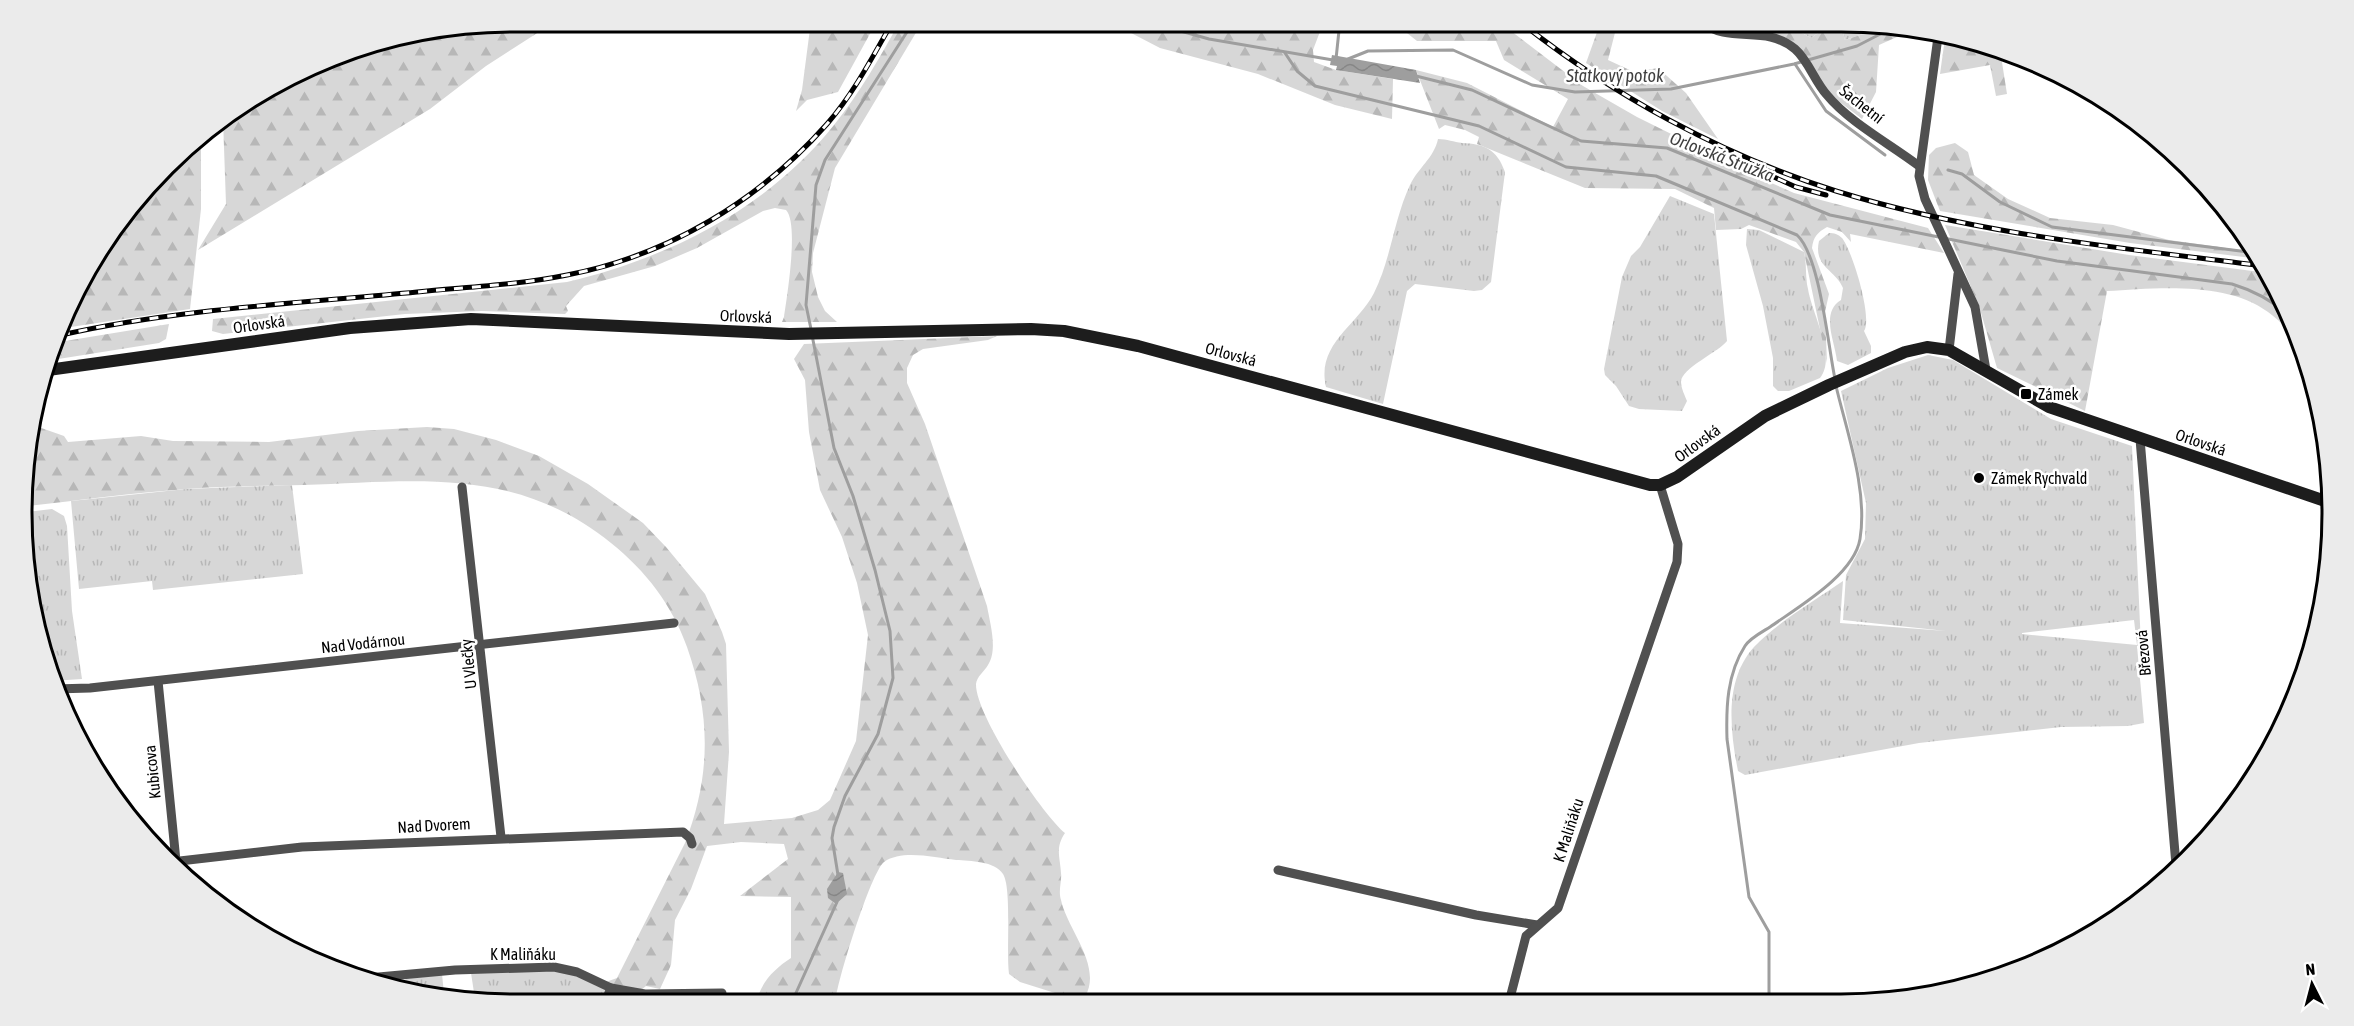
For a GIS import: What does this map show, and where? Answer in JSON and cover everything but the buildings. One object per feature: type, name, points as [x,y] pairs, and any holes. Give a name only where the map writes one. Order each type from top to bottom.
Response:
[{"type":"main road","name":"Orlovská","points":[[54,369],[409,321],[471,319],[805,335],[997,328],[1064,331],[1102,338],[1627,480],[1660,485],[1694,467],[1742,429],[1765,416],[1835,382],[1914,350],[1927,347],[1949,350],[2049,407],[2322,500]]},
{"type":"street","name":"Šachetní","points":[[1719,32],[1723,34],[1766,34],[1796,50],[1826,95],[1919,166]]},
{"type":"street","points":[[1937,42],[1919,166],[1924,199],[1975,307],[1986,370]]},
{"type":"street","points":[[1949,350],[1958,274]]},
{"type":"street","name":"Březová","points":[[2140,439],[2175,858]]},
{"type":"street","name":"K Maliňáku","points":[[1511,994],[1526,936],[1558,908],[1677,562],[1678,544],[1660,485]]},
{"type":"street","name":"U Vlečky","points":[[462,487],[501,837]]},
{"type":"street","name":"Nad Vodárnou","points":[[65,689],[158,681],[674,623]]},
{"type":"street","name":"Kubicova","points":[[158,681],[173,853]]},
{"type":"street","name":"Nad Dvorem","points":[[181,860],[302,847],[501,837],[683,832],[690,838],[692,844]]},
{"type":"street","points":[[1278,870],[1476,915],[1537,925]]},
{"type":"street","name":"K Maliňáku","points":[[383,977],[455,970],[554,967],[577,972],[611,988],[645,994],[722,993]]},
{"type":"street","points":[[609,994],[611,988]]},
{"type":"green space","points":[[539,32],[486,66],[430,109],[198,250],[226,204],[223,129],[272,96],[329,68],[388,48],[450,36]]},
{"type":"green space","points":[[810,32],[871,32],[838,92],[807,100],[796,111],[802,90]]},
{"type":"green space","points":[[894,32],[916,32],[835,168],[813,253],[812,272],[818,297],[825,311],[837,322],[782,322],[789,278],[792,229],[786,210],[775,208],[763,211],[697,248],[655,266],[584,286],[566,306],[568,311],[565,314],[482,311],[405,314],[223,334],[212,331],[213,319],[567,282],[605,272],[679,244],[747,205],[808,155],[834,125]]},
{"type":"green space","points":[[1129,32],[1320,32],[1313,50],[1314,62],[1336,70],[1393,79],[1392,119],[1335,105],[1258,74],[1160,48]]},
{"type":"green space","points":[[1406,32],[1512,32],[1583,86],[1637,117],[1794,193],[1928,228],[1944,253],[1850,234],[1851,242],[1842,232],[1827,227],[1819,233],[1812,248],[1829,294],[1825,312],[1827,363],[1804,252],[1796,242],[1749,225],[1741,229],[1716,230],[1714,208],[1675,189],[1585,188],[1477,144],[1479,137],[1465,130],[1445,125],[1439,129],[1416,70],[1467,83],[1553,127],[1568,99],[1504,60],[1496,41],[1417,41]]},
{"type":"green space","points":[[1597,32],[1615,32],[1608,60],[1634,72],[1658,68],[1686,93],[1718,139],[1662,111],[1586,63]]},
{"type":"green space","points":[[1772,32],[1800,32],[1811,38],[1819,32],[1843,32],[1845,40],[1867,33],[1900,36],[1879,45],[1876,92],[1862,119],[1828,93],[1798,49]]},
{"type":"green space","points":[[1800,32],[1819,32],[1811,38]]},
{"type":"green space","points":[[1843,32],[1867,33],[1845,40]]},
{"type":"green space","points":[[1944,43],[1966,48],[2001,59],[2007,94],[1996,96],[1990,65],[1940,74]]},
{"type":"green space","points":[[1438,139],[1489,149],[1498,158],[1505,172],[1491,282],[1482,290],[1474,291],[1415,284],[1407,291],[1383,404],[1326,387],[1324,372],[1332,347],[1367,305],[1374,293],[1385,267],[1400,211],[1410,185],[1433,152]]},
{"type":"green space","points":[[1955,143],[1968,152],[1974,175],[2008,199],[2050,218],[2113,225],[2169,240],[2244,251],[2249,258],[2130,243],[1940,211],[1928,180],[1929,155],[1936,148]]},
{"type":"green space","points":[[201,147],[201,209],[190,309],[69,327],[96,272],[131,220],[173,173]]},
{"type":"green space","points":[[1670,196],[1714,214],[1727,341],[1693,366],[1683,377],[1681,384],[1687,401],[1682,411],[1639,409],[1629,406],[1616,386],[1605,375],[1604,369],[1622,277],[1631,256],[1640,247]]},
{"type":"green space","points":[[1945,225],[2129,255],[2258,272],[2285,327],[2268,312],[2232,295],[2169,288],[2107,291],[2085,411],[1997,368],[1979,306]]},
{"type":"green space","points":[[1747,229],[1759,230],[1804,252],[1810,299],[1825,347],[1825,369],[1820,378],[1789,391],[1778,391],[1773,386],[1773,358],[1763,306],[1746,245]]},
{"type":"green space","points":[[1829,233],[1842,238],[1851,256],[1864,299],[1866,324],[1864,331],[1871,346],[1871,353],[1848,365],[1837,361],[1830,328],[1831,312],[1841,300],[1843,288],[1819,257],[1819,241]]},
{"type":"green space","points":[[169,324],[166,339],[159,343],[57,359],[63,341]]},
{"type":"green space","points":[[997,336],[988,340],[923,349],[913,355],[907,368],[907,383],[925,424],[987,606],[992,652],[988,665],[976,684],[979,698],[997,739],[1011,762],[1041,806],[1065,833],[1059,848],[1060,896],[1064,911],[1087,960],[1090,973],[1086,994],[1056,994],[1020,982],[1009,974],[1006,881],[1003,874],[994,866],[982,862],[910,855],[892,858],[884,862],[878,870],[855,929],[837,994],[759,994],[769,977],[791,958],[791,897],[740,896],[788,859],[784,844],[741,842],[707,846],[691,889],[675,920],[671,965],[660,989],[646,986],[636,994],[592,994],[589,988],[617,978],[685,843],[700,794],[705,745],[704,721],[695,672],[687,647],[666,603],[636,565],[611,543],[575,518],[539,501],[502,490],[426,481],[186,489],[32,506],[40,427],[64,436],[68,442],[141,436],[173,441],[269,442],[358,431],[427,427],[454,429],[496,440],[539,456],[588,484],[643,523],[705,594],[726,644],[729,752],[724,824],[792,818],[818,810],[830,800],[856,741],[868,635],[857,583],[842,537],[820,490],[809,432],[805,380],[794,359],[804,344]]},
{"type":"green space","points":[[1928,355],[1953,360],[2051,419],[2132,446],[2141,646],[2137,646],[2144,723],[2128,726],[2061,727],[1919,743],[1745,775],[1738,771],[1733,739],[1732,706],[1734,690],[1744,660],[1754,647],[1773,630],[1843,581],[1840,623],[1946,631],[1843,620],[1846,575],[1865,539],[1866,503],[1841,391],[1888,368]],"holes":[[[2134,620],[2137,645],[2022,634],[2022,633]]]},
{"type":"green space","points":[[292,485],[303,574],[153,590],[152,581],[79,589],[71,501],[186,489]]},
{"type":"green space","points":[[52,509],[64,516],[67,526],[72,611],[82,679],[62,680],[48,638],[36,576],[32,511]]},
{"type":"green space","points":[[550,969],[576,974],[596,984],[594,994],[482,993],[474,992],[471,973]]},
{"type":"green space","points":[[442,974],[443,989],[406,982],[405,977]]},
{"type":"water","points":[[1332,55],[1416,70],[1420,83],[1336,70],[1337,66],[1330,65]]},
{"type":"water","points":[[838,872],[843,873],[847,894],[836,904],[828,898],[827,889]]},
{"type":"waterway","points":[[811,329],[806,305],[816,185],[825,160],[907,32]]},
{"type":"waterway","name":"Orlovská Stružka","points":[[1184,32],[1209,39],[1333,60]]},
{"type":"waterway","points":[[1336,59],[1339,32]]},
{"type":"waterway","name":"Statkový potok","points":[[1348,59],[1368,51],[1453,50],[1532,85],[1575,92],[1671,89],[1794,64],[1857,46],[1881,34]]},
{"type":"waterway","points":[[1285,53],[1297,71],[1315,86],[1479,126],[1566,167],[1656,176],[1797,235],[1812,262],[1822,302],[1835,379]]},
{"type":"waterway","points":[[1795,64],[1826,111],[1885,155]]},
{"type":"waterway","name":"Orlovská Stružka","points":[[1416,76],[1472,90],[1581,141],[1667,148],[1830,215],[2057,261],[2232,284],[2275,304]]},
{"type":"waterway","points":[[1948,170],[1962,174],[2000,202],[2052,227],[2245,252]]},
{"type":"waterway","points":[[812,335],[834,448],[853,496],[890,631],[893,678],[878,734],[845,796],[834,827],[832,838],[838,875]]},
{"type":"waterway","points":[[1769,994],[1769,932],[1749,897],[1727,739],[1729,691],[1734,668],[1747,643],[1823,589],[1847,565],[1856,552],[1862,520],[1859,481],[1836,386]]},
{"type":"waterway","points":[[796,994],[837,902]]},
{"type":"railway","points":[[66,334],[193,313],[530,281],[604,266],[640,254],[675,239],[741,201],[800,152],[846,100],[887,32]]},
{"type":"railway","points":[[1534,32],[1592,74],[1670,120],[1751,160],[1836,191],[1888,206],[1995,229],[2102,246],[2253,265]]},
{"type":"railway","points":[[1745,164],[1796,187],[1826,195]]},
{"type":"place","name":"Zámek","points":[[2026,394]]},
{"type":"place","name":"Zámek Rychvald","points":[[1979,478]]}]
